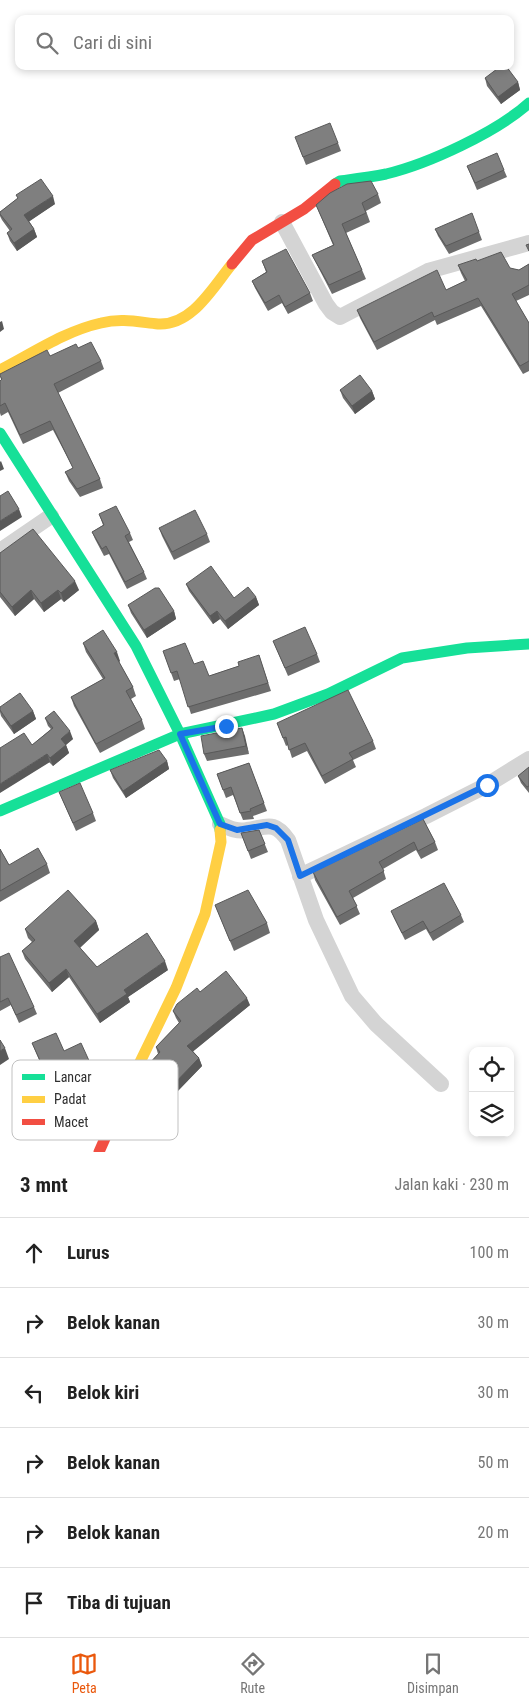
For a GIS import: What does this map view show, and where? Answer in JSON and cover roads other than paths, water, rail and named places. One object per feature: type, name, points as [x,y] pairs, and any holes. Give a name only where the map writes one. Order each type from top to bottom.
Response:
[{"type":"street","points":[[0,370],[45,344],[95,325],[116,320],[165,324],[179,323],[197,307],[252,240],[282,222],[340,181],[384,174],[415,165],[497,127],[512,118],[529,103]]},
{"type":"street","points":[[282,222],[326,304],[332,312],[340,317],[428,271],[529,243]]},
{"type":"street","points":[[0,433],[51,516],[136,646],[180,734],[220,824],[221,842],[204,914],[176,988],[140,1060]]},
{"type":"street","points":[[0,551],[51,516]]},
{"type":"street","points":[[0,811],[180,734],[226,726],[274,714],[328,694],[387,664],[416,654],[529,644]]},
{"type":"street","points":[[300,876],[461,799],[529,759]]},
{"type":"street","points":[[220,824],[237,830],[267,825],[276,828],[288,840],[316,920],[352,996],[367,1015],[441,1084]]},
{"type":"street","points":[[99,1152],[104,1140]]}]
